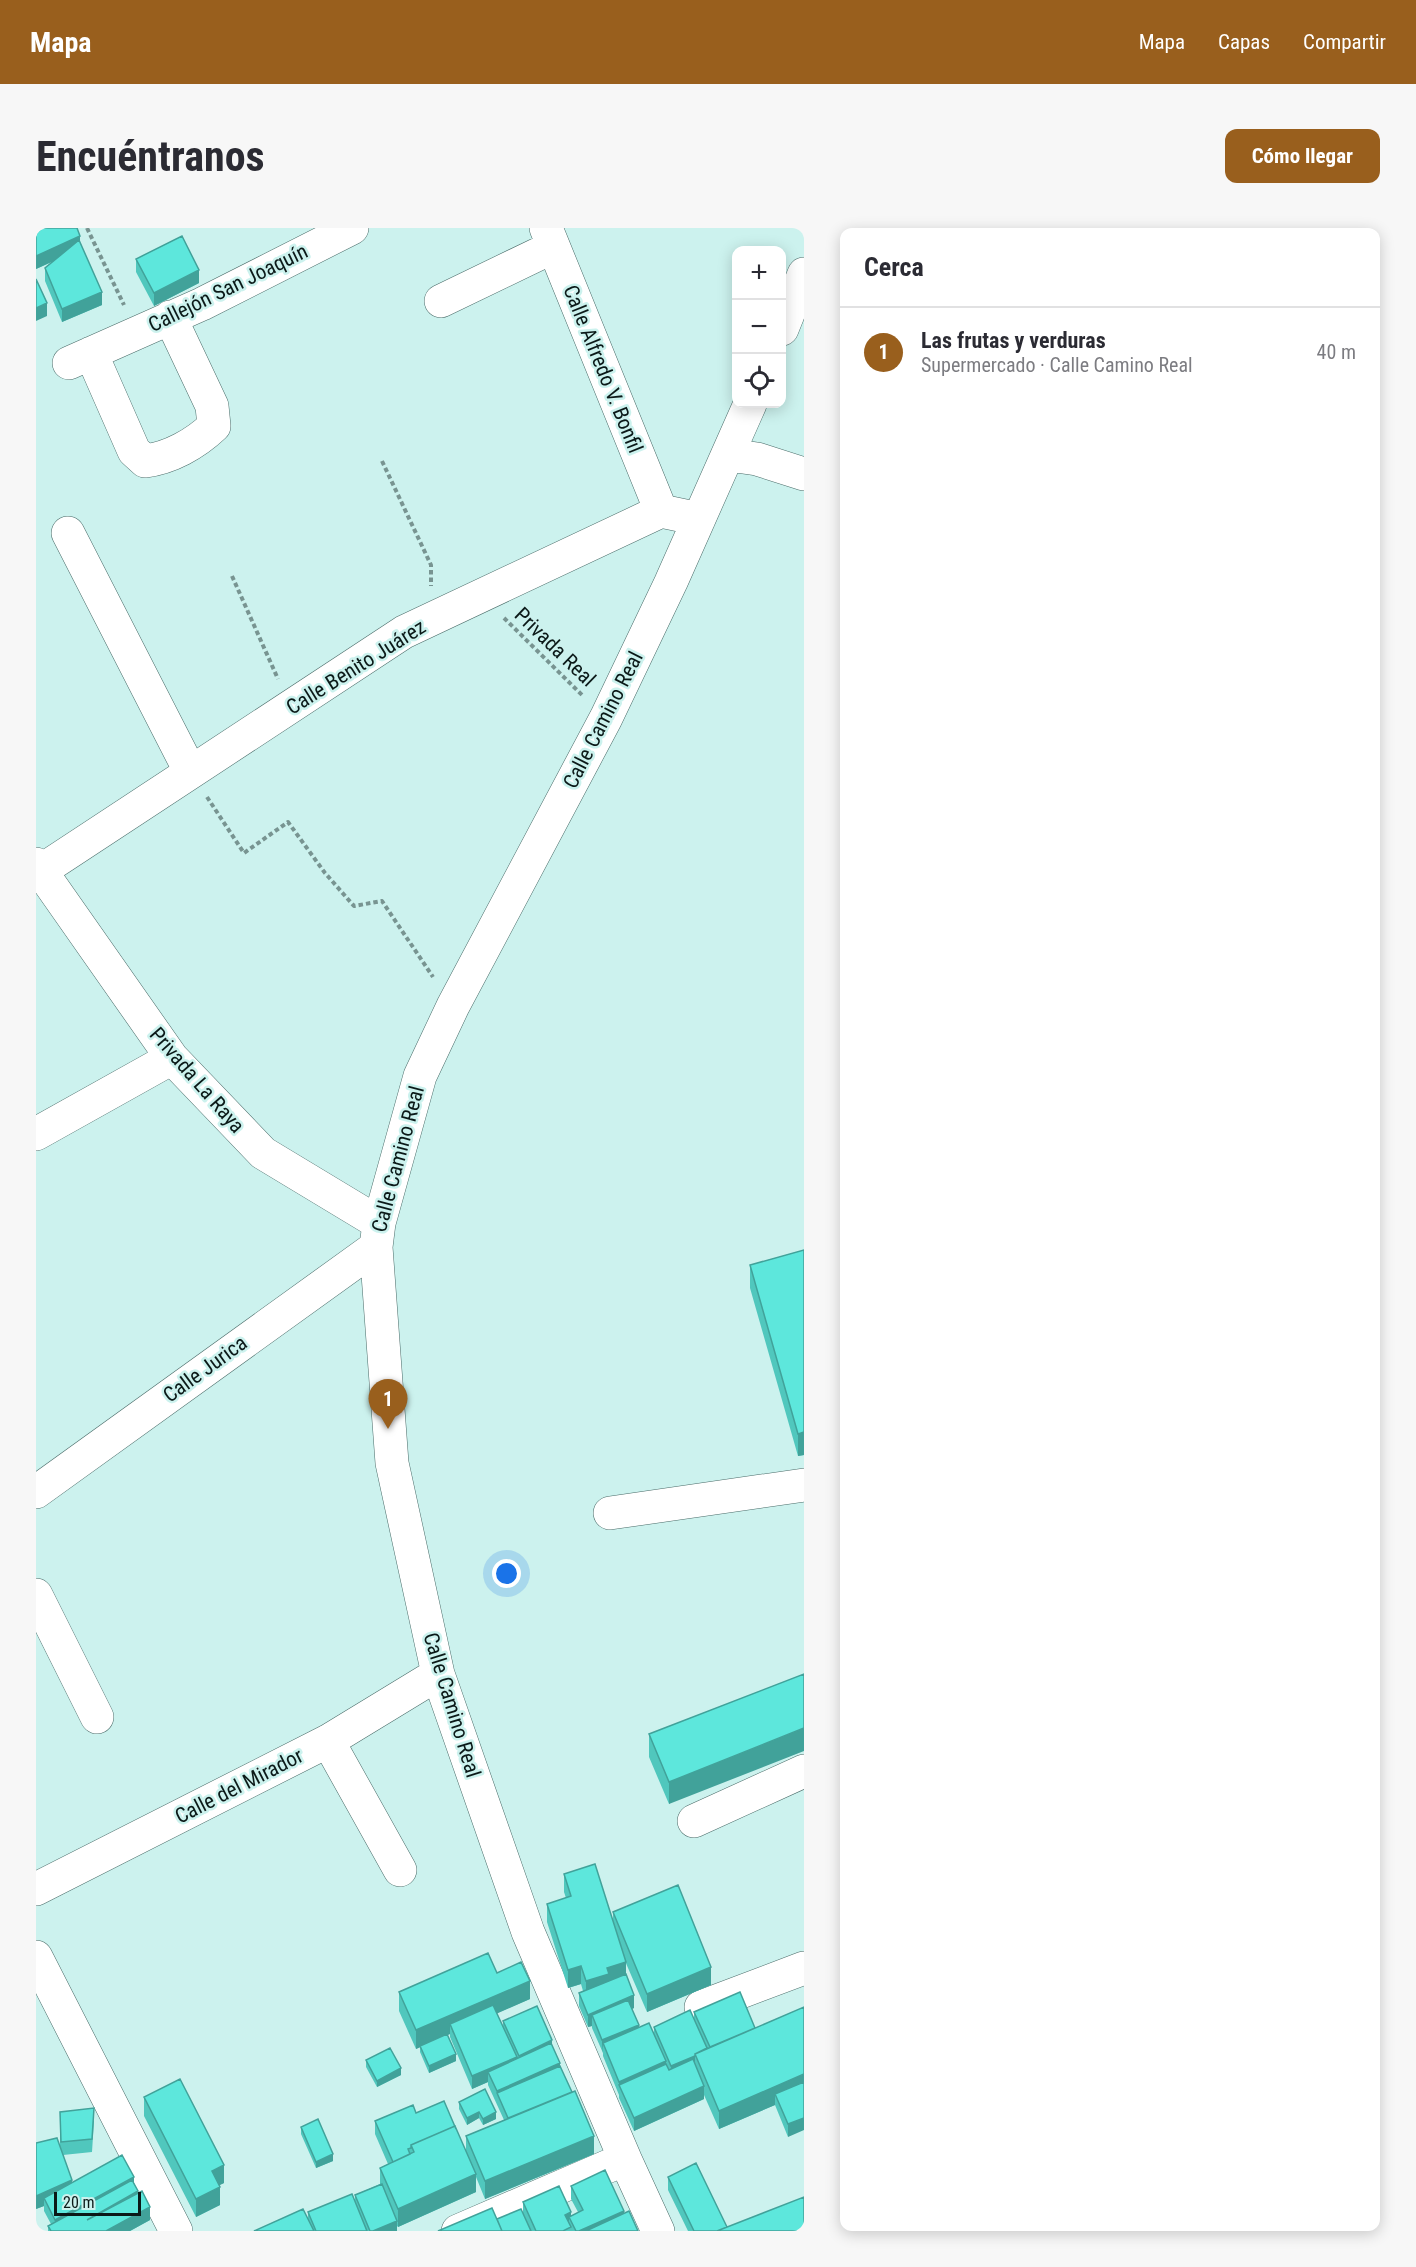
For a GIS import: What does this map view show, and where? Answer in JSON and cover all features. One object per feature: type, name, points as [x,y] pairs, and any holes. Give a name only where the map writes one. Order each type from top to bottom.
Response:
[{"type":"street","name":"Callejón San Joaquín","points":[[170,317],[212,406],[214,426],[200,440],[159,459],[145,461],[134,452],[80,358],[170,317],[352,228]]},
{"type":"street","points":[[441,301],[550,237]]},
{"type":"street","name":"Calle Alfredo V. Bonfil","points":[[550,237],[661,511]]},
{"type":"street","points":[[786,318],[804,274]]},
{"type":"street","name":"Calle Camino Real","points":[[658,2231],[528,1932],[438,1674],[392,1463],[377,1235],[420,1076],[453,1006],[606,718],[729,455],[748,408]]},
{"type":"street","points":[[729,455],[757,459],[804,474]]},
{"type":"street","points":[[661,511],[699,519]]},
{"type":"street","name":"Calle Benito Juárez","points":[[37,870],[404,632],[661,511]]},
{"type":"street","points":[[68,533],[190,771]]},
{"type":"street","name":"Privada La Raya","points":[[37,870],[172,1058],[263,1153],[377,1235]]},
{"type":"street","points":[[36,1134],[172,1058]]},
{"type":"street","name":"Calle Jurica","points":[[36,1492],[377,1235]]},
{"type":"street","points":[[610,1514],[804,1485]]},
{"type":"street","points":[[36,1595],[97,1718]]},
{"type":"street","name":"Calle del Mirador","points":[[36,1889],[328,1741],[438,1674]]},
{"type":"street","points":[[328,1741],[400,1870]]},
{"type":"street","points":[[694,1821],[804,1771]]},
{"type":"street","points":[[36,1957],[176,2231]]},
{"type":"street","points":[[701,2007],[804,1968]]},
{"type":"street","points":[[458,2231],[625,2159]]},
{"type":"path","name":"Callejón San Joaquín","points":[[87,228],[137,332]]},
{"type":"path","points":[[382,461],[431,566],[431,620]]},
{"type":"path","points":[[232,576],[290,707]]},
{"type":"path","name":"Privada Real","points":[[482,597],[606,718]]},
{"type":"path","points":[[190,771],[244,853],[288,822],[325,873],[354,906],[382,901],[424,963]]},
{"type":"building","points":[[36,228],[77,228],[80,236],[36,256]]},
{"type":"building","points":[[182,236],[199,270],[154,293],[136,259]]},
{"type":"building","points":[[79,240],[102,292],[62,309],[45,268]]},
{"type":"building","points":[[36,279],[47,303],[36,308]]},
{"type":"building","points":[[804,1250],[804,1432],[798,1434],[750,1265]]},
{"type":"building","points":[[804,1674],[804,1728],[669,1782],[649,1734]]},
{"type":"building","points":[[595,1864],[626,1962],[607,1968],[609,1974],[586,1981],[581,1966],[568,1970],[547,1904],[571,1896],[564,1874]]},
{"type":"building","points":[[678,1885],[711,1967],[647,1994],[613,1912]]},
{"type":"building","points":[[488,1953],[497,1973],[521,1962],[530,1981],[416,2030],[399,1992]]},
{"type":"building","points":[[626,1974],[634,1995],[588,2015],[579,1993]]},
{"type":"building","points":[[740,1992],[755,2028],[710,2047],[694,2012]]},
{"type":"building","points":[[628,2000],[639,2025],[602,2040],[592,2015]]},
{"type":"building","points":[[493,2005],[517,2057],[472,2076],[450,2024]]},
{"type":"building","points":[[537,2006],[552,2040],[519,2056],[503,2021]]},
{"type":"building","points":[[804,2007],[804,2074],[719,2111],[695,2054]]},
{"type":"building","points":[[690,2010],[707,2048],[671,2066],[654,2027]]},
{"type":"building","points":[[649,2023],[666,2061],[619,2082],[603,2043]]},
{"type":"building","points":[[447,2034],[456,2054],[429,2066],[420,2046]]},
{"type":"building","points":[[551,2043],[560,2063],[497,2091],[488,2072]]},
{"type":"building","points":[[390,2048],[401,2068],[377,2081],[366,2060]]},
{"type":"building","points":[[693,2059],[704,2086],[634,2118],[619,2085],[666,2064],[669,2070]]},
{"type":"building","points":[[560,2066],[572,2092],[508,2118],[497,2093]]},
{"type":"building","points":[[180,2079],[224,2165],[212,2171],[220,2187],[196,2199],[144,2097]]},
{"type":"building","points":[[804,2082],[804,2118],[788,2124],[775,2094]]},
{"type":"building","points":[[485,2089],[496,2112],[483,2119],[479,2112],[467,2118],[459,2102]]},
{"type":"building","points":[[575,2091],[594,2136],[485,2181],[466,2136]]},
{"type":"building","points":[[444,2101],[455,2126],[411,2145],[408,2149],[410,2154],[393,2162],[375,2121],[413,2105],[416,2113]]},
{"type":"building","points":[[94,2108],[92,2139],[61,2142],[60,2112]]},
{"type":"building","points":[[318,2119],[333,2154],[316,2162],[301,2127]]},
{"type":"building","points":[[455,2126],[476,2174],[398,2209],[380,2168],[414,2152],[411,2145]]},
{"type":"building","points":[[57,2138],[72,2180],[36,2196],[36,2143]]},
{"type":"building","points":[[122,2155],[134,2177],[55,2220],[44,2198]]},
{"type":"building","points":[[696,2163],[727,2227],[717,2231],[694,2231],[668,2177]]},
{"type":"building","points":[[605,2170],[624,2211],[576,2231],[569,2217],[583,2210],[571,2186]]},
{"type":"building","points":[[132,2180],[138,2191],[87,2220],[142,2191],[150,2207],[106,2231],[51,2231],[48,2226]]},
{"type":"building","points":[[382,2184],[397,2221],[370,2231],[355,2195]]},
{"type":"building","points":[[559,2186],[571,2212],[565,2215],[571,2227],[563,2231],[536,2231],[523,2202]]},
{"type":"building","points":[[352,2194],[367,2231],[316,2231],[308,2212]]},
{"type":"building","points":[[804,2197],[804,2231],[717,2231]]},
{"type":"building","points":[[492,2208],[502,2231],[438,2231]]},
{"type":"building","points":[[303,2209],[314,2231],[254,2231]]},
{"type":"building","points":[[521,2209],[531,2231],[502,2231],[497,2219]]},
{"type":"building","points":[[629,2211],[638,2231],[586,2231]]},
{"type":"place","name":"Las frutas y verduras","points":[[388,1429]]}]
